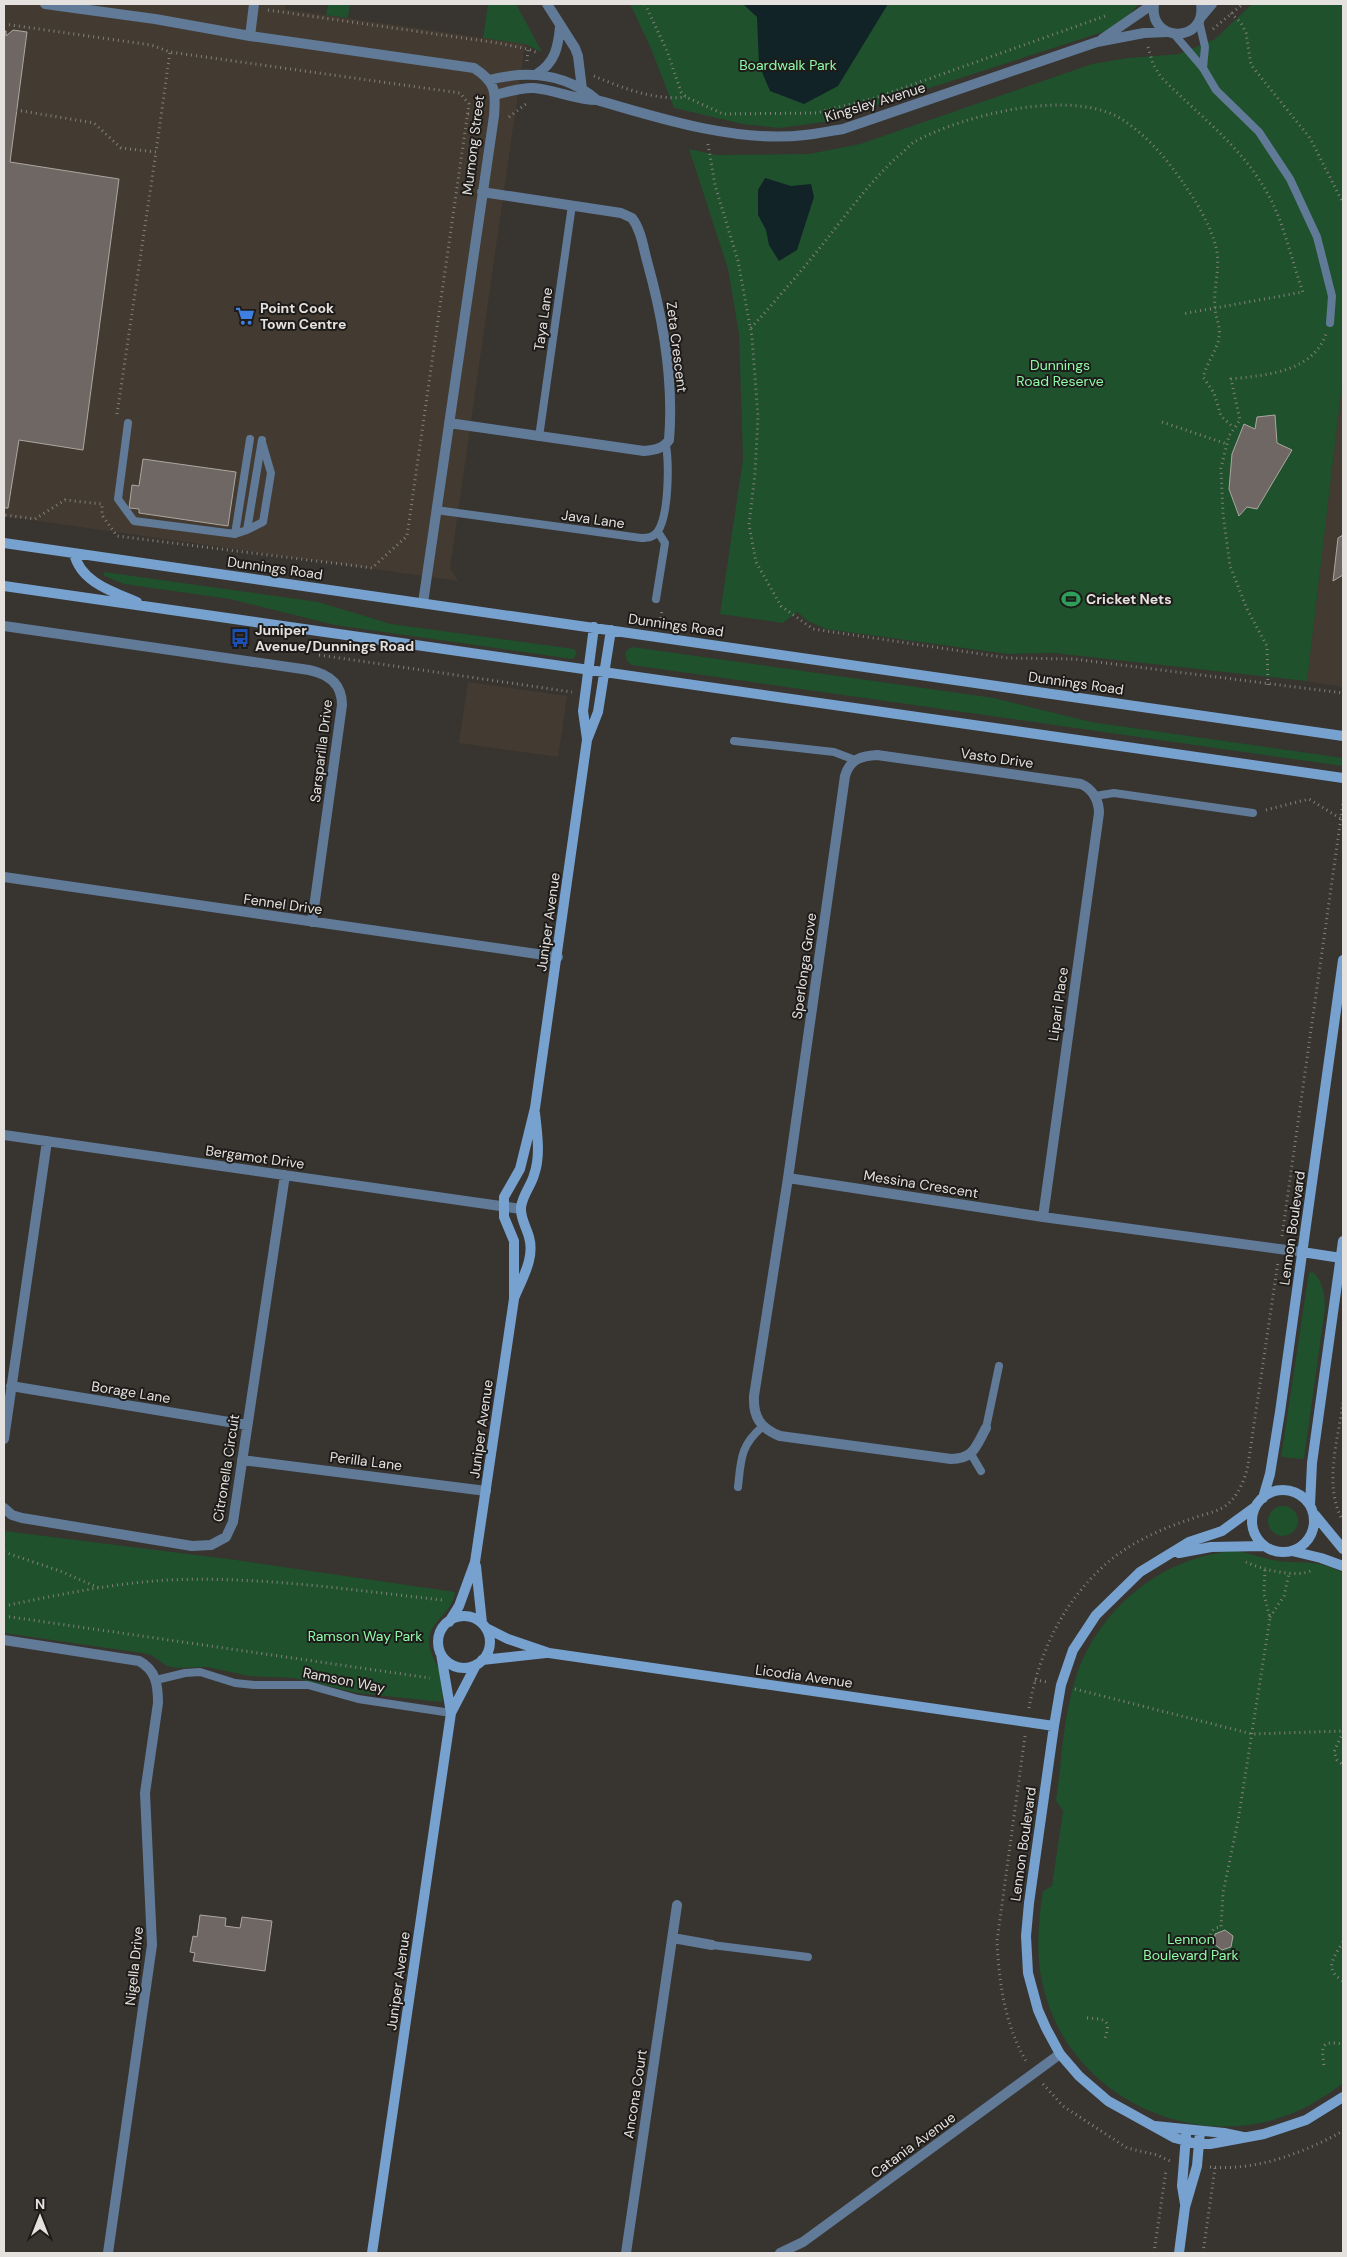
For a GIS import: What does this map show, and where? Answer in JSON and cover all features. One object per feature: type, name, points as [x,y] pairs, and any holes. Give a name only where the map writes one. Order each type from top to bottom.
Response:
[{"type":"street","name":"Murnong Street","points":[[45,4],[474,68],[489,80],[495,95],[423,603]]},
{"type":"street","points":[[547,4],[575,48],[582,89]]},
{"type":"street","points":[[1154,4],[1153,10],[1157,23],[1170,33],[1180,34],[1191,30],[1212,4]]},
{"type":"street","name":"Kingsley Avenue","points":[[1097,42],[1154,4]]},
{"type":"street","points":[[1200,19],[1201,4]]},
{"type":"street","points":[[250,36],[254,6]]},
{"type":"street","points":[[537,74],[553,60],[559,45],[560,27]]},
{"type":"street","name":"Kingsley Avenue","points":[[495,95],[528,88],[556,92],[585,100],[597,100],[669,120],[708,128],[763,136],[804,136],[843,129],[1097,42],[1144,33],[1170,33]]},
{"type":"street","name":"Kingsley Avenue","points":[[489,80],[511,74],[537,74],[561,80],[582,89],[597,100]]},
{"type":"street","name":"Zeta Crescent","points":[[482,192],[621,213],[632,218],[637,225],[654,286],[663,328],[669,377],[670,430],[669,440],[666,445]]},
{"type":"street","points":[[449,423],[644,451],[656,450],[666,445]]},
{"type":"street","name":"Dunnings Road","points":[[4,543],[1343,736]]},
{"type":"street","points":[[74,553],[76,562],[94,582],[115,593],[155,609]]},
{"type":"street","points":[[4,586],[1343,778]]},
{"type":"street","name":"Sarsparilla Drive","points":[[4,626],[309,670],[332,678],[341,694],[342,705],[312,922]]},
{"type":"street","name":"Juniper Avenue","points":[[587,740],[583,710],[594,628]]},
{"type":"street","name":"Juniper Avenue","points":[[449,1622],[459,1606],[475,1562],[514,1299],[514,1241],[504,1216],[504,1197],[522,1160],[535,1108],[558,957],[587,740],[598,712],[611,630]]},
{"type":"street","name":"Vasto Drive","points":[[855,760],[866,755],[877,755],[1071,783],[1085,786],[1095,796]]},
{"type":"street","name":"Sperlonga Grove","points":[[788,1178],[845,776],[849,766],[855,760]]},
{"type":"street","name":"Lipari Place","points":[[1043,1216],[1099,814],[1099,805],[1095,796]]},
{"type":"street","name":"Fennel Drive","points":[[4,877],[558,957]]},
{"type":"street","name":"Lennon Boulevard","points":[[1262,1498],[1272,1459],[1343,960]]},
{"type":"street","name":"Juniper Avenue","points":[[514,1299],[530,1257],[529,1238],[521,1210],[524,1195],[532,1182],[536,1166],[538,1147],[535,1108]]},
{"type":"street","name":"Bergamot Drive","points":[[4,1135],[521,1210]]},
{"type":"street","points":[[4,1439],[47,1141]]},
{"type":"street","name":"Citronella Circuit","points":[[4,1508],[12,1515],[22,1518],[192,1546],[211,1545],[224,1540],[232,1526],[285,1175]]},
{"type":"street","points":[[788,1178],[754,1396],[755,1416],[762,1426],[780,1436],[951,1459],[960,1459],[971,1454],[986,1428]]},
{"type":"street","name":"Messina Crescent","points":[[788,1178],[1302,1252]]},
{"type":"street","points":[[1292,1551],[1305,1544],[1312,1535],[1315,1525],[1312,1510],[1312,1463],[1343,1241]]},
{"type":"street","points":[[1302,1252],[1341,1258]]},
{"type":"street","name":"Borage Lane","points":[[11,1386],[247,1425]]},
{"type":"street","name":"Perilla Lane","points":[[242,1460],[486,1491]]},
{"type":"street","points":[[1343,1549],[1303,1497],[1288,1490],[1277,1490],[1262,1498],[1255,1507],[1252,1519],[1253,1528],[1256,1537],[1264,1546],[1277,1552],[1292,1551],[1343,1566]]},
{"type":"street","name":"Lennon Boulevard","points":[[1169,1556],[1190,1542],[1222,1531],[1255,1507]]},
{"type":"street","name":"Lennon Boulevard","points":[[1264,1546],[1192,1549],[1154,1563],[1125,1584],[1096,1615],[1073,1650],[1061,1686],[1054,1726],[1029,1902],[1026,1951],[1028,1973],[1038,2010],[1060,2054],[1090,2088],[1126,2112],[1175,2138],[1199,2144],[1224,2143],[1293,2126],[1322,2112],[1343,2097]]},
{"type":"street","name":"Juniper Avenue","points":[[475,1562],[484,1626]]},
{"type":"street","points":[[458,1617],[466,1617],[484,1626],[490,1643],[488,1653],[479,1663],[469,1667],[458,1667],[448,1662],[441,1654],[439,1638],[442,1629],[449,1622],[458,1617]]},
{"type":"street","name":"Licodia Avenue","points":[[484,1626],[508,1638],[550,1653],[1054,1726]]},
{"type":"street","points":[[4,1640],[132,1660],[146,1665],[156,1680]]},
{"type":"street","name":"Licodia Avenue","points":[[479,1663],[550,1653]]},
{"type":"street","name":"Juniper Avenue","points":[[372,2253],[451,1713],[441,1654]]},
{"type":"street","name":"Juniper Avenue","points":[[451,1713],[479,1663]]},
{"type":"street","name":"Nigella Drive","points":[[108,2253],[152,1945],[146,1793],[158,1703],[156,1680]]},
{"type":"street","name":"Ancona Court","points":[[626,2253],[677,1905]]},
{"type":"street","points":[[673,1938],[712,1945]]},
{"type":"street","name":"Catania Avenue","points":[[780,2253],[803,2242],[1060,2054]]},
{"type":"street","name":"Lennon Boulevard","points":[[1154,2126],[1224,2133],[1243,2138]]},
{"type":"street","points":[[1185,2207],[1182,2186],[1185,2141],[1188,2129]]},
{"type":"street","points":[[1179,2253],[1185,2207],[1198,2166],[1200,2131]]},
{"type":"lane","points":[[1200,19],[1205,47],[1203,68]]},
{"type":"lane","points":[[1170,33],[1203,68],[1216,90],[1259,132],[1290,179],[1317,237],[1332,296],[1330,323]]},
{"type":"lane","name":"Taya Lane","points":[[538,437],[572,205]]},
{"type":"lane","points":[[128,423],[118,499],[134,521],[235,534],[247,530],[263,522],[271,472],[262,440],[247,530]]},
{"type":"lane","points":[[235,534],[250,439]]},
{"type":"lane","points":[[656,600],[664,543],[658,532],[662,522],[669,468],[666,445]]},
{"type":"lane","name":"Java Lane","points":[[436,510],[641,538],[651,538],[658,532]]},
{"type":"lane","points":[[734,740],[834,752],[855,760]]},
{"type":"lane","points":[[1095,796],[1120,794],[1253,814]]},
{"type":"lane","points":[[986,1428],[999,1366]]},
{"type":"lane","points":[[738,1487],[743,1450],[762,1426]]},
{"type":"lane","points":[[971,1454],[981,1471]]},
{"type":"lane","name":"Ramson Way","points":[[156,1680],[184,1673],[200,1672],[235,1683],[308,1686],[348,1697],[451,1713]]},
{"type":"lane","points":[[712,1945],[808,1957]]},
{"type":"path","points":[[645,4],[667,51],[681,92],[686,97],[723,114],[816,113],[875,98],[1110,14]]},
{"type":"path","points":[[1203,39],[1243,4]]},
{"type":"path","points":[[254,6],[498,43],[528,49],[553,60]]},
{"type":"path","points":[[1231,13],[1241,22],[1246,33],[1251,65],[1310,138],[1343,202]]},
{"type":"path","points":[[4,24],[143,44],[170,52],[460,93],[470,104],[407,536],[372,568],[117,536],[102,515],[104,495]]},
{"type":"path","points":[[1144,33],[1152,64],[1161,76],[1229,140],[1260,181],[1272,202],[1282,226],[1303,292],[1182,314]]},
{"type":"path","points":[[116,421],[170,52]]},
{"type":"path","points":[[580,70],[614,84],[650,94],[673,99],[686,97]]},
{"type":"path","points":[[751,329],[880,172],[913,143],[950,126],[1001,111],[1044,105],[1079,106],[1105,112],[1122,119],[1145,138],[1173,168],[1192,195],[1216,247],[1218,260],[1215,309],[1220,324],[1218,342],[1207,362],[1203,377],[1214,393],[1221,416],[1233,427]]},
{"type":"path","points":[[16,110],[94,124],[121,148],[156,152]]},
{"type":"path","points":[[708,128],[709,153],[715,185],[738,261],[751,329],[758,417],[755,473],[748,525],[756,562],[781,606],[813,629],[1008,658],[1074,659],[1343,693]]},
{"type":"path","points":[[1268,684],[1267,646],[1247,609],[1230,566],[1221,468],[1233,427],[1240,420],[1231,379],[1277,374],[1295,367],[1311,355],[1323,341],[1330,323]]},
{"type":"path","points":[[1162,422],[1227,444]]},
{"type":"path","points":[[4,515],[35,519],[65,500],[102,504]]},
{"type":"path","points":[[656,600],[662,606],[658,637]]},
{"type":"path","points":[[1253,814],[1309,799],[1342,820]]},
{"type":"path","points":[[1184,2164],[1127,2148],[1063,2106],[1034,2074],[1012,2034],[999,1971],[997,1941],[1026,1722],[1035,1680],[1048,1642],[1057,1623],[1081,1589],[1114,1558],[1156,1532],[1225,1506],[1245,1478],[1280,1249],[1343,803]]},
{"type":"path","points":[[1343,1403],[1334,1467],[1334,1500],[1343,1521]]},
{"type":"path","points":[[1250,1455],[1272,1459]]},
{"type":"path","points":[[1312,1463],[1334,1467]]},
{"type":"path","points":[[4,1552],[60,1571],[100,1588]]},
{"type":"path","points":[[1212,1950],[1210,1936],[1215,1928],[1221,1927],[1223,1893],[1238,1821],[1270,1618],[1264,1594],[1265,1569]]},
{"type":"path","points":[[1270,1618],[1284,1596],[1289,1573]]},
{"type":"path","points":[[4,1606],[100,1588],[168,1580],[285,1582],[442,1600]]},
{"type":"path","points":[[4,1616],[431,1678]]},
{"type":"path","points":[[1035,1680],[1252,1734],[1343,1732],[1334,1752],[1337,1760],[1343,1765]]},
{"type":"path","points":[[1343,1942],[1334,1958],[1332,1967],[1334,1975],[1343,1980]]},
{"type":"path","points":[[1087,2018],[1102,2019],[1107,2022],[1109,2027],[1104,2041]]},
{"type":"path","points":[[1324,2065],[1321,2049],[1324,2045],[1328,2042],[1343,2044]]},
{"type":"path","points":[[1198,2166],[1215,2168],[1274,2160],[1318,2145],[1343,2131]]},
{"type":"path","points":[[1154,2253],[1168,2161]]},
{"type":"path","points":[[1203,2253],[1215,2168]]},
{"type":"shaded area","name":"Point Cook Town Centre","points":[[4,4],[285,4],[285,9],[525,44],[450,568],[458,581],[4,516]]},
{"type":"shaded area","points":[[743,4],[888,4],[838,86],[804,104],[770,91],[759,65],[757,17]]},
{"type":"shaded area","points":[[765,178],[791,186],[811,184],[814,197],[797,250],[779,261],[769,245],[766,230],[758,215],[758,190]]},
{"type":"shaded area","points":[[1343,376],[1343,687],[1307,681]]},
{"type":"shaded area","points":[[468,682],[567,696],[558,757],[459,743]]},
{"type":"green space","points":[[328,4],[350,4],[348,18],[326,15]]},
{"type":"green space","points":[[488,4],[516,4],[542,52],[525,44],[483,38]]},
{"type":"green space","name":"Boardwalk Park","points":[[630,4],[1139,4],[1126,18],[1106,31],[824,122],[779,128],[743,124],[674,108],[650,46]]},
{"type":"green space","name":"Dunnings Road Reserve","points":[[1252,4],[1343,4],[1343,376],[1307,681],[1054,653],[1008,654],[826,629],[808,621],[797,612],[783,623],[720,614],[743,459],[739,334],[728,269],[689,149],[716,155],[809,154],[860,144],[1092,64],[1128,58],[1179,54],[1215,39]]},
{"type":"green space","points":[[104,572],[318,602],[391,624],[574,649],[577,654],[572,659],[335,625],[230,599],[124,584],[103,575]]},
{"type":"green space","points":[[632,647],[994,698],[1091,722],[1343,758],[1343,766],[632,665],[627,661],[625,654]]},
{"type":"green space","points":[[1309,1272],[1314,1273],[1321,1285],[1325,1308],[1304,1459],[1281,1457]]},
{"type":"green space","points":[[1283,1506],[1294,1510],[1298,1521],[1294,1532],[1283,1536],[1272,1532],[1268,1521],[1272,1510]]},
{"type":"green space","name":"Ramson Way Park","points":[[4,1531],[236,1560],[455,1592],[451,1605],[434,1626],[429,1639],[431,1653],[441,1675],[442,1702],[358,1693],[294,1678],[249,1676],[207,1667],[176,1668],[167,1666],[151,1655],[142,1653],[4,1633]]},
{"type":"green space","name":"Lennon Boulevard Park","points":[[1236,1551],[1278,1561],[1318,1564],[1343,1573],[1343,2083],[1327,2095],[1292,2114],[1273,2120],[1238,2126],[1203,2125],[1169,2118],[1136,2105],[1107,2086],[1082,2062],[1061,2033],[1043,1987],[1038,1946],[1043,1891],[1052,1886],[1063,1811],[1056,1801],[1066,1721],[1072,1689],[1087,1650],[1101,1628],[1118,1607],[1138,1589],[1160,1574],[1184,1563],[1209,1555]]},
{"type":"building","points":[[13,30],[27,32],[10,162],[119,179],[83,450],[19,440],[8,508],[4,508],[4,31],[6,31],[6,36]]},
{"type":"building","points":[[1275,415],[1277,443],[1292,450],[1257,509],[1247,507],[1239,516],[1229,489],[1232,454],[1244,424],[1255,429],[1257,417]]},
{"type":"building","points":[[143,459],[236,472],[228,526],[139,513],[139,509],[129,508],[132,485],[139,486]]},
{"type":"building","points":[[1343,535],[1343,575],[1333,581],[1338,538]]},
{"type":"building","points":[[200,1915],[226,1918],[225,1926],[240,1928],[242,1917],[272,1921],[265,1971],[193,1961],[195,1953],[190,1952],[193,1936],[197,1937]]},
{"type":"building","points":[[1225,1930],[1233,1936],[1231,1947],[1222,1950],[1214,1944],[1215,1934]]},
{"type":"place","name":"Point Cook Town Centre","points":[[245,316]]},
{"type":"place","name":"Cricket Nets","points":[[1071,599]]},
{"type":"place","name":"Juniper Avenue/Dunnings Road","points":[[240,638]]}]
